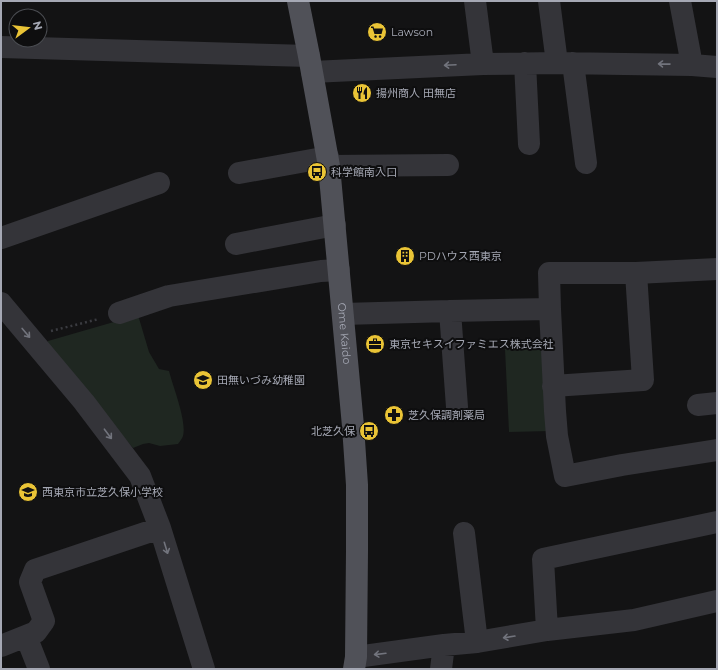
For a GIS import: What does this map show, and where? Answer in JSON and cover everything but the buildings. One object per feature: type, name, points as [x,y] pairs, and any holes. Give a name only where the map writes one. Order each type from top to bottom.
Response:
[{"type":"main road","name":"Ome Kaido","points":[[298,1],[311,64],[328,162],[353,426],[357,485],[355,663]]},
{"type":"street","points":[[475,1],[483,64]]},
{"type":"street","points":[[549,1],[565,63],[586,164]]},
{"type":"street","points":[[680,1],[692,65]]},
{"type":"street","points":[[1,47],[311,64],[565,63],[692,65],[717,67]]},
{"type":"street","points":[[525,63],[528,144]]},
{"type":"street","points":[[239,173],[328,162],[448,165]]},
{"type":"street","points":[[1,238],[159,183]]},
{"type":"street","points":[[236,244],[334,226]]},
{"type":"street","points":[[717,269],[636,273],[549,274],[553,386],[557,436],[566,476],[622,465],[717,450]]},
{"type":"street","points":[[119,313],[169,296],[321,271],[339,270]]},
{"type":"street","points":[[553,386],[642,380],[636,273]]},
{"type":"street","points":[[1,303],[84,402],[140,476],[160,528],[204,669]]},
{"type":"street","points":[[343,314],[450,310],[550,310]]},
{"type":"street","points":[[450,310],[457,407]]},
{"type":"street","points":[[547,630],[543,559],[717,522]]},
{"type":"street","points":[[1,646],[36,632],[44,621],[30,582],[36,570],[160,528]]},
{"type":"street","points":[[464,533],[477,642]]},
{"type":"street","points":[[355,663],[444,645],[477,642],[547,630],[634,620],[717,601]]},
{"type":"street","points":[[26,636],[39,669]]},
{"type":"street","points":[[441,669],[444,645]]},
{"type":"path","points":[[30,337],[119,313]]},
{"type":"shaded area","points":[[138,315],[149,352],[159,369],[169,371],[179,404],[184,430],[182,439],[178,444],[160,446],[149,443],[133,448],[46,346],[48,341]]},
{"type":"shaded area","points":[[546,348],[550,431],[509,432],[505,349]]},
{"type":"place","name":"Lawson","points":[[377,32]]},
{"type":"place","name":"揚州商人 田無店","points":[[362,93]]},
{"type":"place","name":"科学館南入口","points":[[317,172]]},
{"type":"place","name":"PDハウス西東京","points":[[405,256]]},
{"type":"place","name":"東京セキスイファミエス株式会社","points":[[375,344]]},
{"type":"place","name":"田無いづみ幼稚園","points":[[203,380]]},
{"type":"place","name":"芝久保調剤薬局","points":[[394,415]]},
{"type":"place","name":"北芝久保","points":[[369,431]]},
{"type":"place","name":"西東京市立芝久保小学校","points":[[28,492]]}]
